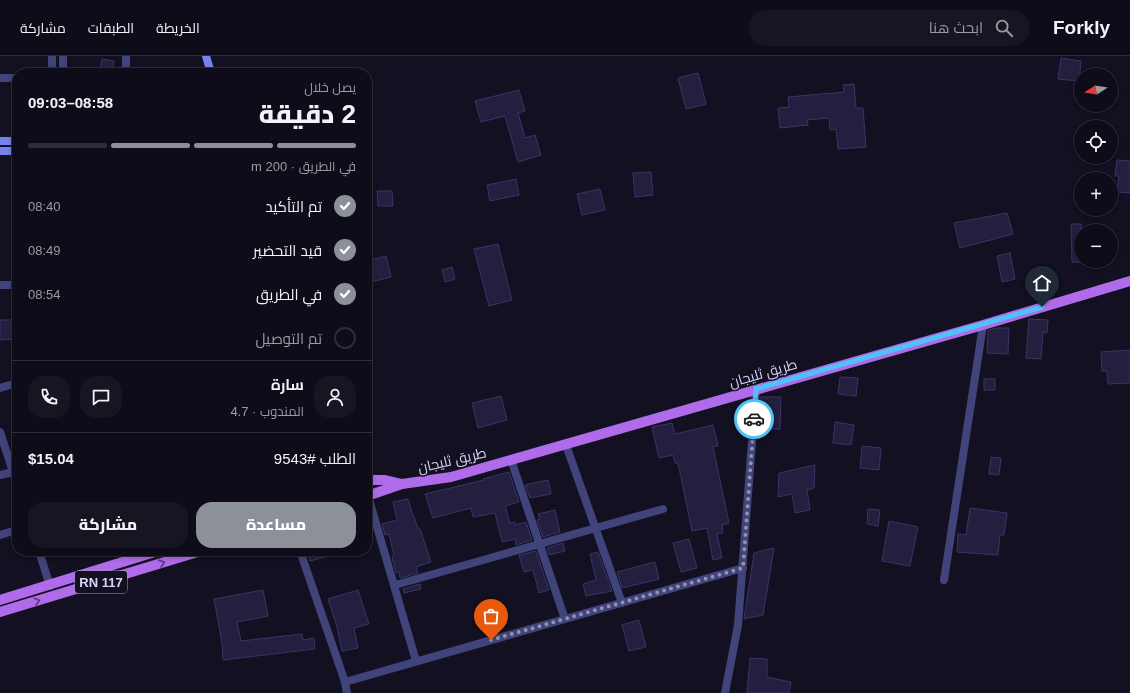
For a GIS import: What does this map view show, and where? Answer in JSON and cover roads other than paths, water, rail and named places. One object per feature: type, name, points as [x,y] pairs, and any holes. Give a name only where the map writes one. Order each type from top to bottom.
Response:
[{"type":"main road","name":"طريق ثليجان","points":[[372,495],[402,484],[451,477],[566,445],[756,389],[983,325],[1130,281]]},
{"type":"main road","name":"طريق ثليجان","points":[[372,480],[385,480],[402,484]]},
{"type":"main road","name":"RN 117","points":[[0,600],[50,586],[143,556]]},
{"type":"main road","name":"RN 117","points":[[0,612],[185,556]]},
{"type":"street","points":[[52,56],[52,68]]},
{"type":"street","points":[[63,56],[63,68]]},
{"type":"street","points":[[126,56],[126,68]]},
{"type":"street","points":[[206,56],[210,68]]},
{"type":"street","points":[[0,78],[12,78]]},
{"type":"street","points":[[0,141],[12,141]]},
{"type":"street","points":[[0,151],[12,151]]},
{"type":"street","points":[[0,285],[12,285]]},
{"type":"street","points":[[944,580],[983,325]]},
{"type":"street","points":[[0,388],[12,384]]},
{"type":"street","points":[[725,693],[738,625],[756,389]]},
{"type":"street","points":[[0,432],[12,469]]},
{"type":"street","points":[[566,445],[622,603]]},
{"type":"street","points":[[511,460],[565,619]]},
{"type":"street","points":[[0,475],[12,472]]},
{"type":"street","points":[[372,509],[416,661]]},
{"type":"street","points":[[395,585],[663,509]]},
{"type":"street","points":[[0,535],[12,531]]},
{"type":"street","points":[[41,556],[50,586]]},
{"type":"street","points":[[302,556],[345,682],[347,693]]},
{"type":"street","points":[[345,682],[743,568]]}]
